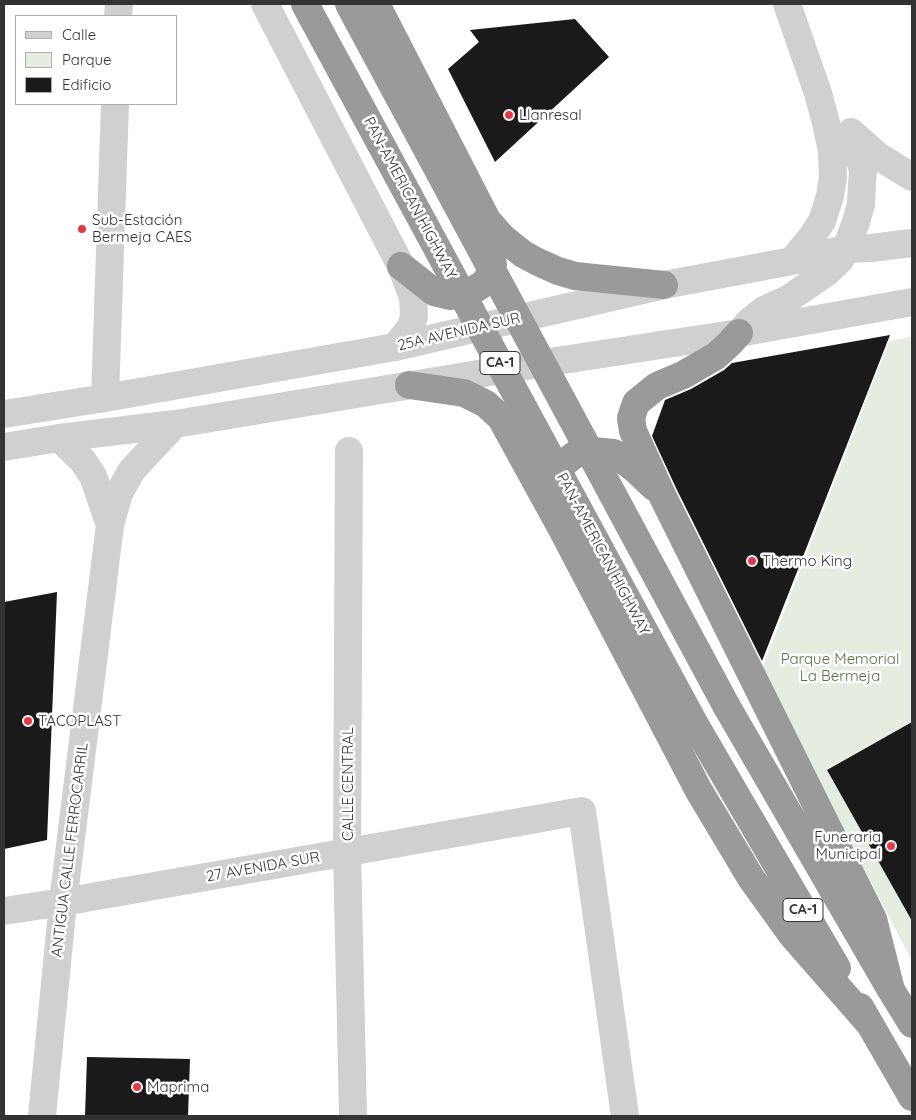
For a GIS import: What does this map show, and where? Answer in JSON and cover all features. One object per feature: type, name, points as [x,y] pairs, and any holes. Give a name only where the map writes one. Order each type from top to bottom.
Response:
[{"type":"highway","name":"PAN-AMERICAN HIGHWAY","points":[[305,4],[694,723],[912,1097]]},
{"type":"highway","name":"CA-1","points":[[349,4],[727,707],[891,990],[911,1017]]},
{"type":"highway","points":[[376,4],[487,220],[504,238],[523,254],[558,271],[575,276],[664,285]]},
{"type":"highway","points":[[400,266],[434,292],[451,296],[472,291],[486,282],[493,265],[487,220]]},
{"type":"highway","points":[[739,333],[716,356],[683,375],[657,386],[636,403],[632,418],[633,432],[662,495],[873,919],[891,990]]},
{"type":"highway","points":[[409,385],[464,393],[486,404],[501,418],[563,531],[699,791],[751,878],[792,935],[868,1022]]},
{"type":"highway","points":[[563,531],[556,482],[564,463],[582,450],[614,453],[636,470],[662,495]]},
{"type":"street","points":[[265,4],[400,266],[413,297],[414,316],[411,327],[395,347]]},
{"type":"street","points":[[787,4],[818,93],[826,123],[832,152],[833,177],[830,196],[822,221],[792,261]]},
{"type":"street","points":[[818,93],[852,133],[878,156],[912,177]]},
{"type":"street","points":[[105,398],[115,105]]},
{"type":"street","points":[[739,333],[764,310],[788,299],[826,273],[840,260],[846,249],[861,204],[863,171],[852,133]]},
{"type":"street","name":"25A AVENIDA SUR","points":[[4,414],[395,347],[664,285],[846,249],[912,243]]},
{"type":"street","points":[[4,446],[175,424],[739,333],[912,302]]},
{"type":"street","name":"ANTIGUA CALLE FERROCARRIL","points":[[42,1116],[63,902],[110,525],[119,493],[132,470],[175,424]]},
{"type":"street","name":"ANTIGUA CALLE FERROCARRIL","points":[[59,438],[84,461],[93,476],[110,525]]},
{"type":"street","name":"CALLE CENTRAL","points":[[349,451],[347,852],[353,1116]]},
{"type":"street","name":"27 AVENIDA SUR","points":[[4,911],[582,811],[625,1116]]},
{"type":"green space","name":"Parque Memorial La Bermeja","points":[[912,337],[912,961],[761,671],[889,341]]},
{"type":"building","name":"Llanresal","points":[[575,19],[609,57],[495,162],[448,69],[479,42],[470,30]]},
{"type":"building","name":"Thermo King","points":[[890,335],[762,661],[652,436],[665,400],[691,389],[724,370],[732,363]]},
{"type":"building","name":"TACOPLAST","points":[[57,592],[47,840],[4,849],[4,602]]},
{"type":"building","name":"Funeraria Municipal","points":[[912,722],[912,921],[827,770]]},
{"type":"building","name":"Maprima","points":[[87,1057],[190,1059],[188,1116],[85,1116]]},
{"type":"place","name":"Llanresal","points":[[509,115]]},
{"type":"place","name":"Sub-Estación Bermeja CAES","points":[[82,229]]},
{"type":"place","name":"Thermo King","points":[[752,561]]},
{"type":"place","name":"TACOPLAST","points":[[28,721]]},
{"type":"place","name":"Funeraria Municipal","points":[[891,846]]},
{"type":"place","name":"Maprima","points":[[137,1087]]}]
